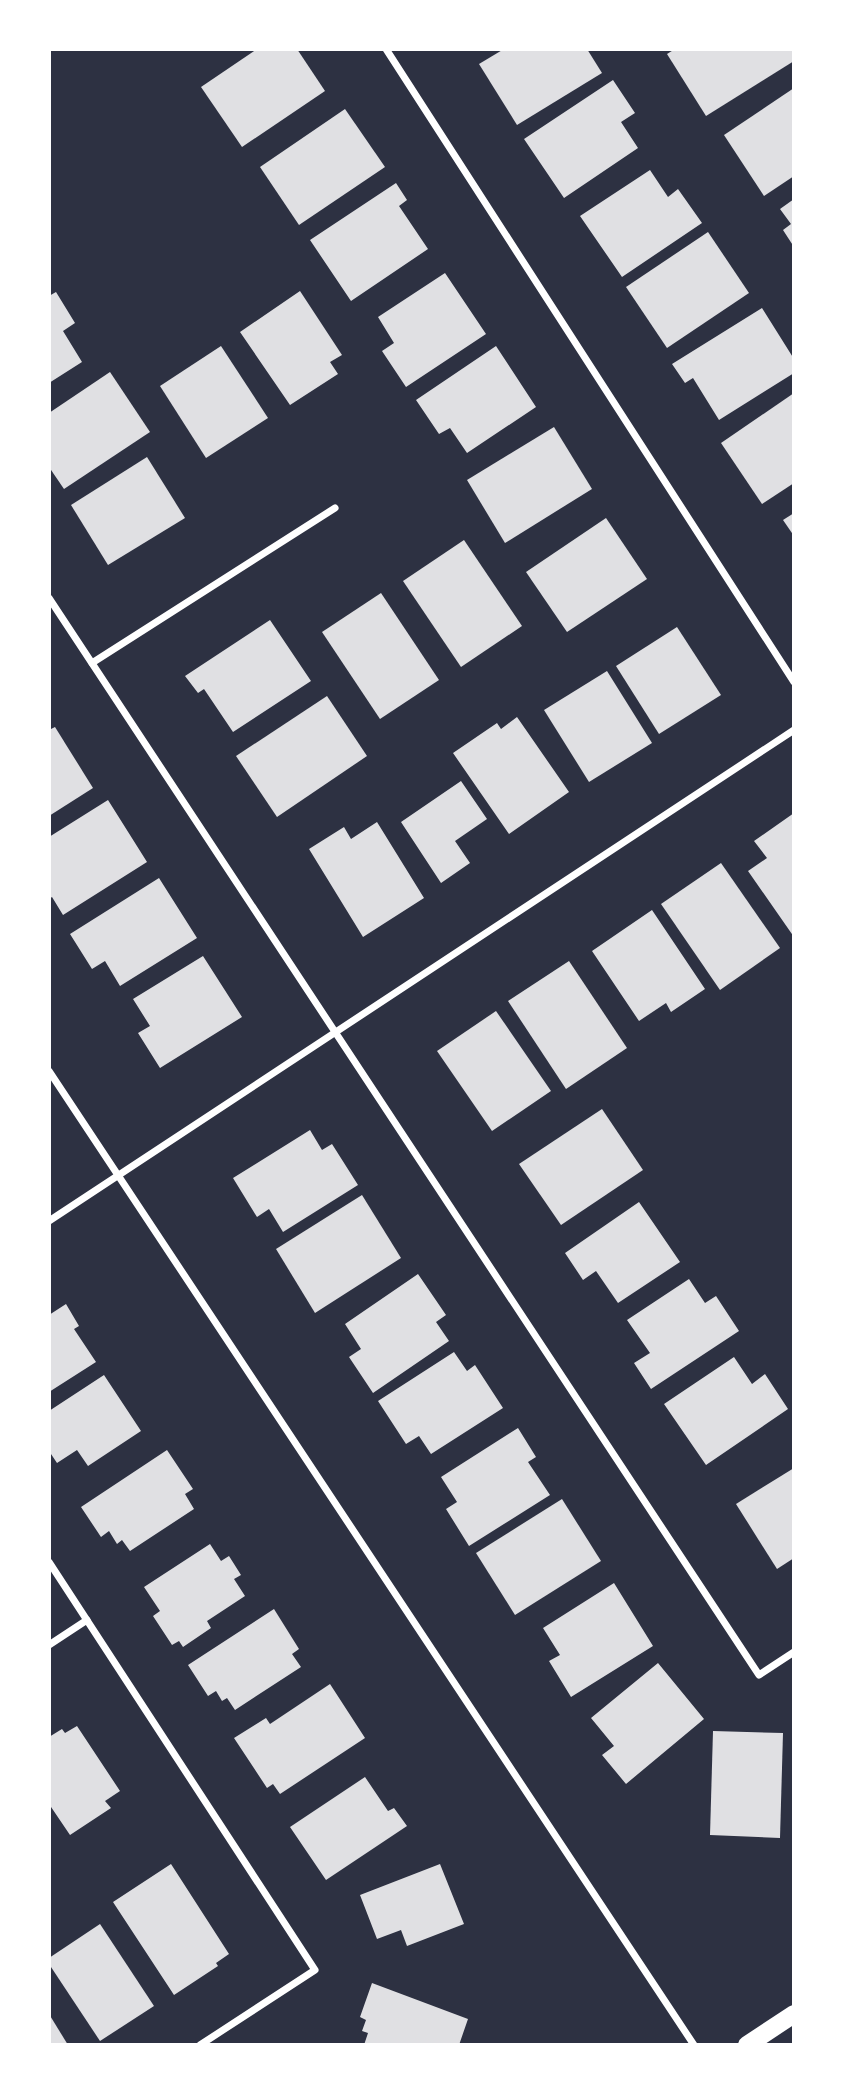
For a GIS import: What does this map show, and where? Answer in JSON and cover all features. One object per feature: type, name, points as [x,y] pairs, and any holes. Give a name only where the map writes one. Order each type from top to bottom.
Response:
[{"type":"main road","points":[[747,2045],[794,2014]]},
{"type":"street","points":[[386,49],[794,682]]},
{"type":"street","points":[[92,663],[335,508]]},
{"type":"street","points":[[49,598],[759,1675],[794,1652]]},
{"type":"street","points":[[49,1222],[794,730]]},
{"type":"street","points":[[49,1071],[694,2045]]},
{"type":"street","points":[[49,1562],[315,1970],[200,2045]]},
{"type":"street","points":[[49,1645],[87,1620]]},
{"type":"building","points":[[257,49],[297,49],[325,91],[242,147],[201,87]]},
{"type":"building","points":[[504,49],[587,49],[602,73],[517,125],[479,64]]},
{"type":"building","points":[[675,49],[794,49],[794,61],[706,116],[667,54]]},
{"type":"building","points":[[613,80],[635,113],[621,122],[638,148],[564,198],[524,139]]},
{"type":"building","points":[[794,88],[794,176],[764,196],[724,135]]},
{"type":"building","points":[[345,109],[385,167],[299,225],[260,167]]},
{"type":"building","points":[[650,170],[668,197],[678,189],[702,223],[622,277],[580,216]]},
{"type":"building","points":[[396,183],[407,200],[399,206],[428,249],[351,301],[310,240]]},
{"type":"building","points":[[794,199],[794,247],[783,230],[791,224],[780,209]]},
{"type":"building","points":[[708,232],[749,293],[667,348],[626,287]]},
{"type":"building","points":[[445,273],[486,334],[406,387],[382,351],[394,343],[378,317]]},
{"type":"building","points":[[300,291],[342,355],[330,362],[338,374],[290,405],[240,332]]},
{"type":"building","points":[[56,292],[75,323],[63,331],[82,362],[49,383],[49,296]]},
{"type":"building","points":[[762,308],[794,359],[794,373],[719,420],[693,378],[685,383],[672,364]]},
{"type":"building","points":[[221,346],[268,418],[206,458],[160,386]]},
{"type":"building","points":[[496,346],[536,407],[467,453],[450,428],[439,434],[416,400]]},
{"type":"building","points":[[110,372],[150,432],[64,489],[49,467],[49,413]]},
{"type":"building","points":[[794,393],[794,483],[762,504],[721,443]]},
{"type":"building","points":[[554,427],[592,489],[505,543],[467,480]]},
{"type":"building","points":[[147,457],[185,518],[108,565],[71,505]]},
{"type":"building","points":[[794,513],[794,536],[783,520]]},
{"type":"building","points":[[606,518],[647,579],[567,632],[526,572]]},
{"type":"building","points":[[464,540],[522,626],[461,667],[403,581]]},
{"type":"building","points":[[381,593],[439,680],[380,719],[322,632]]},
{"type":"building","points":[[270,620],[311,681],[233,732],[204,689],[198,693],[185,676]]},
{"type":"building","points":[[677,627],[721,695],[659,734],[616,666]]},
{"type":"building","points":[[607,671],[652,743],[589,782],[544,710]]},
{"type":"building","points":[[327,696],[367,756],[277,817],[236,756]]},
{"type":"building","points":[[517,717],[569,792],[509,834],[453,753],[497,723],[501,729]]},
{"type":"building","points":[[55,727],[93,788],[49,816],[49,730]]},
{"type":"building","points":[[461,781],[487,819],[455,841],[470,863],[441,883],[401,822]]},
{"type":"building","points":[[108,800],[147,862],[63,915],[52,897],[49,899],[49,837]]},
{"type":"building","points":[[794,813],[794,937],[748,871],[767,858],[754,841]]},
{"type":"building","points":[[377,822],[424,898],[363,937],[309,849],[344,827],[351,839]]},
{"type":"building","points":[[721,863],[780,948],[720,990],[661,904]]},
{"type":"building","points":[[159,878],[197,938],[120,986],[105,961],[92,969],[70,934]]},
{"type":"building","points":[[652,910],[705,989],[671,1012],[666,1003],[639,1021],[592,951]]},
{"type":"building","points":[[203,956],[242,1017],[160,1068],[138,1033],[150,1026],[133,999]]},
{"type":"building","points":[[569,961],[627,1048],[566,1089],[508,1001]]},
{"type":"building","points":[[496,1011],[551,1091],[492,1131],[437,1051]]},
{"type":"building","points":[[602,1109],[643,1170],[561,1225],[519,1164]]},
{"type":"building","points":[[310,1130],[322,1150],[332,1144],[358,1185],[283,1232],[269,1209],[257,1217],[233,1178]]},
{"type":"building","points":[[362,1195],[401,1258],[315,1313],[276,1249]]},
{"type":"building","points":[[639,1202],[680,1262],[618,1303],[596,1271],[583,1280],[565,1253]]},
{"type":"building","points":[[418,1274],[446,1315],[436,1322],[449,1341],[373,1393],[349,1357],[361,1349],[345,1324]]},
{"type":"building","points":[[689,1279],[705,1303],[716,1296],[739,1331],[651,1389],[634,1363],[650,1353],[627,1320]]},
{"type":"building","points":[[66,1304],[79,1326],[74,1329],[96,1362],[49,1392],[49,1315]]},
{"type":"building","points":[[454,1352],[467,1371],[475,1365],[503,1408],[431,1454],[419,1436],[406,1444],[378,1401]]},
{"type":"building","points":[[734,1357],[752,1384],[765,1374],[788,1409],[706,1465],[664,1404]]},
{"type":"building","points":[[104,1375],[141,1431],[88,1466],[77,1450],[57,1463],[49,1451],[49,1411]]},
{"type":"building","points":[[518,1428],[536,1457],[528,1462],[550,1495],[469,1546],[446,1509],[457,1502],[441,1477]]},
{"type":"building","points":[[167,1450],[193,1489],[185,1494],[194,1509],[130,1551],[122,1540],[117,1544],[109,1531],[101,1537],[81,1507]]},
{"type":"building","points":[[794,1468],[794,1558],[777,1569],[736,1504]]},
{"type":"building","points":[[562,1499],[601,1561],[515,1615],[476,1553]]},
{"type":"building","points":[[210,1544],[221,1561],[229,1556],[241,1575],[234,1579],[245,1596],[207,1621],[211,1628],[183,1647],[179,1641],[172,1645],[153,1616],[160,1611],[144,1587]]},
{"type":"building","points":[[614,1583],[653,1646],[571,1697],[549,1661],[560,1655],[543,1628]]},
{"type":"building","points":[[274,1609],[299,1649],[292,1654],[301,1667],[235,1710],[227,1698],[222,1701],[216,1691],[208,1696],[188,1665]]},
{"type":"building","points":[[658,1663],[704,1719],[626,1784],[602,1755],[614,1746],[591,1718]]},
{"type":"building","points":[[330,1684],[365,1738],[280,1794],[273,1784],[267,1788],[234,1738],[266,1718],[270,1724]]},
{"type":"building","points":[[77,1726],[120,1791],[105,1801],[111,1808],[70,1835],[49,1804],[49,1737],[62,1729],[65,1733]]},
{"type":"building","points":[[713,1731],[783,1733],[780,1838],[710,1835]]},
{"type":"building","points":[[365,1777],[388,1811],[394,1808],[407,1826],[326,1880],[290,1827]]},
{"type":"building","points":[[171,1864],[229,1954],[216,1963],[218,1966],[174,1995],[113,1902]]},
{"type":"building","points":[[440,1864],[464,1924],[407,1946],[401,1930],[377,1939],[360,1895]]},
{"type":"building","points":[[100,1924],[154,2006],[100,2041],[49,1964],[49,1958]]},
{"type":"building","points":[[372,1983],[468,2019],[459,2045],[364,2045],[368,2033],[362,2031],[366,2020],[360,2017]]},
{"type":"building","points":[[49,2014],[68,2045],[49,2045]]}]
